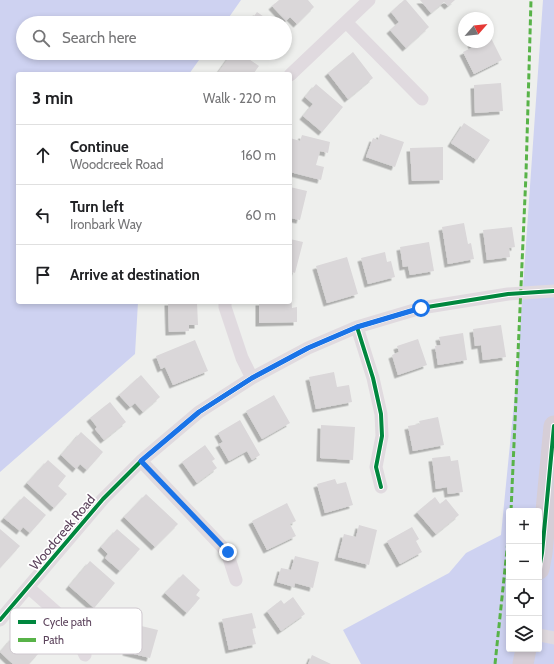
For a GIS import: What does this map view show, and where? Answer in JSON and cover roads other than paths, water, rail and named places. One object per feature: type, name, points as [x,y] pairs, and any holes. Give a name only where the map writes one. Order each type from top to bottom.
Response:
[{"type":"main road","points":[[542,553],[554,426]]},
{"type":"main road","points":[[523,664],[525,652]]},
{"type":"street","points":[[292,73],[369,0]]},
{"type":"street","points":[[346,22],[422,99]]},
{"type":"street","name":"Woodcreek Road","points":[[10,608],[103,499],[141,461],[199,412],[252,378],[308,348],[357,327],[421,308],[508,294],[554,291]]},
{"type":"street","points":[[225,304],[242,358],[252,378]]},
{"type":"street","points":[[357,327],[373,378],[381,414],[382,436],[376,467],[381,487]]},
{"type":"street","points":[[141,461],[228,552],[236,580]]},
{"type":"street","points":[[28,587],[52,608]]},
{"type":"street","name":"Woodcreek Road","points":[[0,620],[10,608]]},
{"type":"street","points":[[542,636],[554,638]]}]
